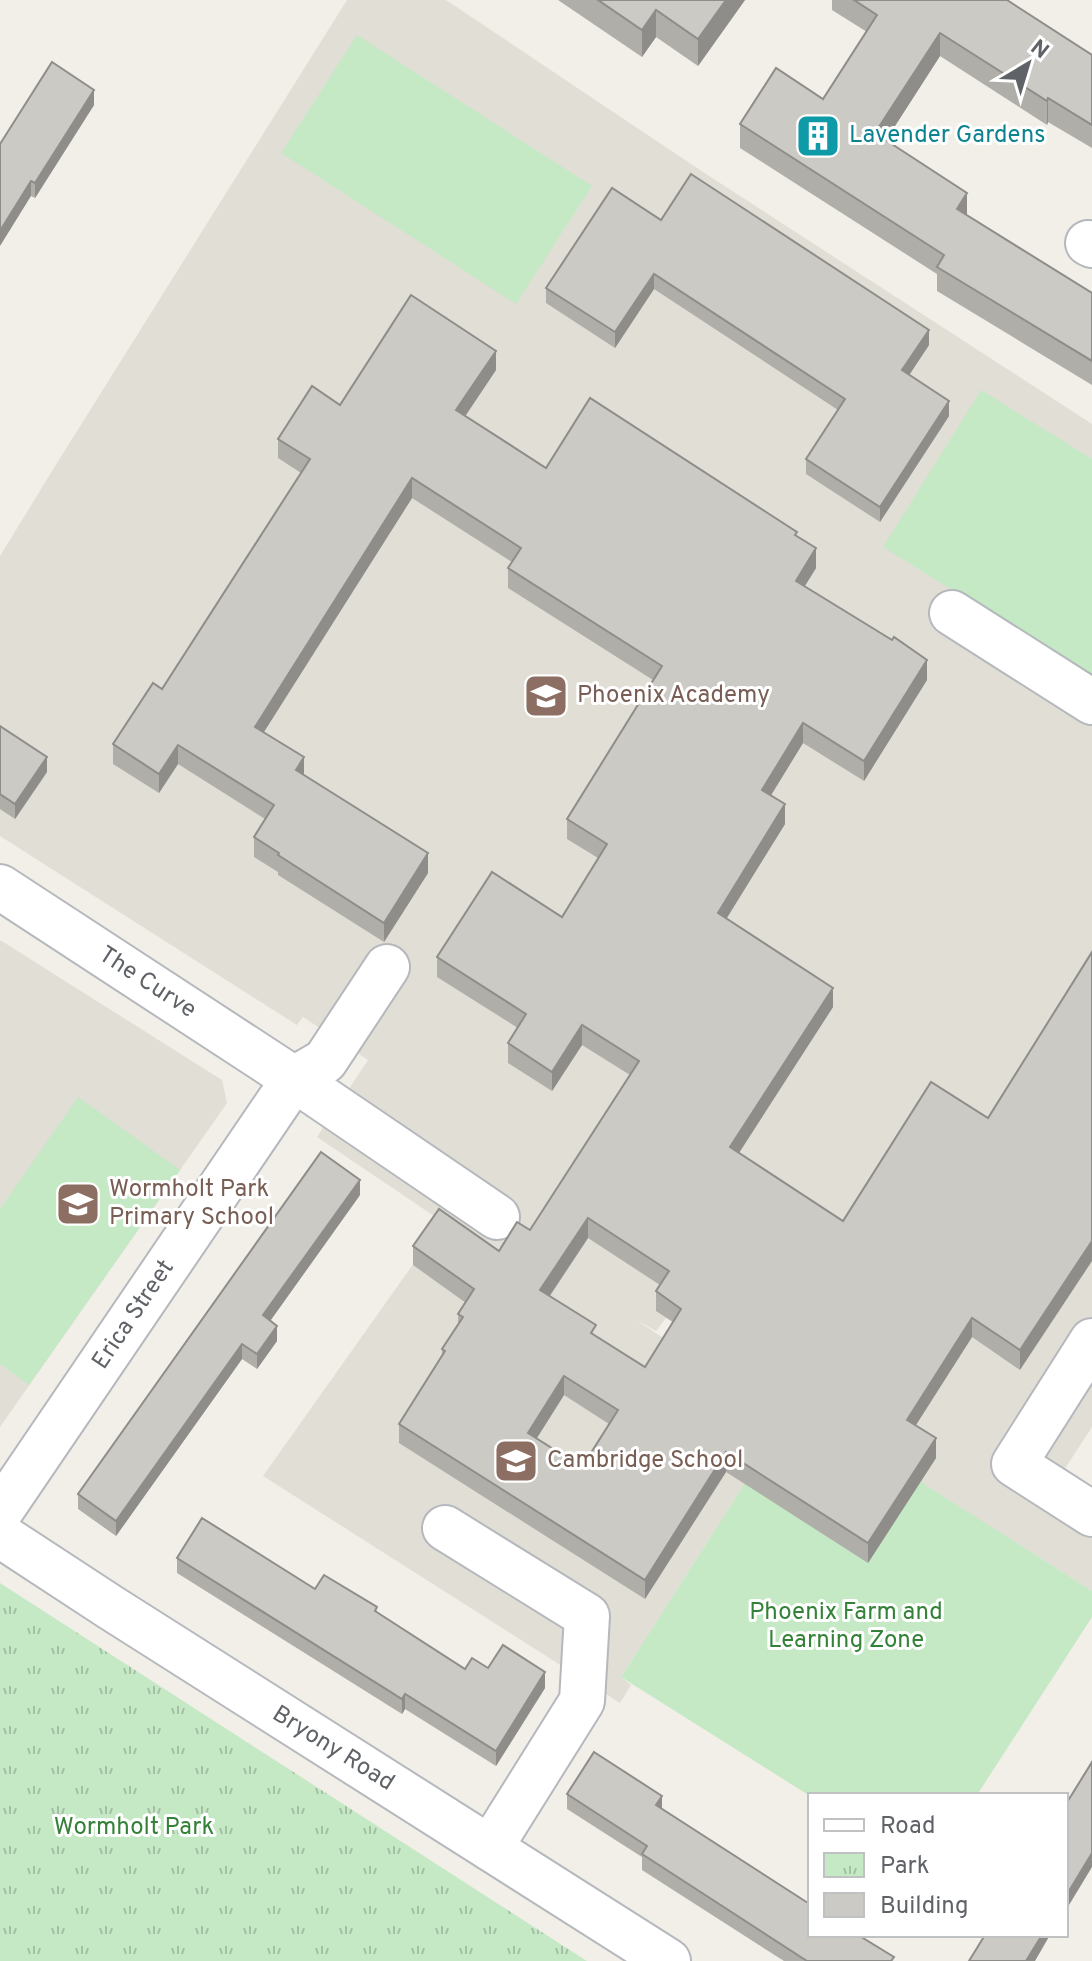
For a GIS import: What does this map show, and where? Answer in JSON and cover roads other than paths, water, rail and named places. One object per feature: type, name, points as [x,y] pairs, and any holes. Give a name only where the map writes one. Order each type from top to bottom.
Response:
[{"type":"street","points":[[952,613],[1092,702]]},
{"type":"street","name":"The Curve","points":[[0,887],[294,1079],[497,1217]]},
{"type":"street","points":[[294,1079],[325,1061],[387,967]]},
{"type":"street","name":"Erica Street","points":[[0,1512],[294,1079]]},
{"type":"street","points":[[1092,1341],[1014,1464],[1092,1514]]},
{"type":"street","points":[[445,1528],[587,1616],[582,1701],[490,1848]]},
{"type":"street","name":"Bryony Road","points":[[0,1535],[668,1961]]},
{"type":"place","name":"Lavender Gardens","points":[[818,136]]},
{"type":"place","name":"Phoenix Academy","points":[[546,696]]},
{"type":"place","name":"Wormholt Park Primary School","points":[[78,1204]]},
{"type":"place","name":"Cambridge School","points":[[516,1461]]},
{"type":"park label","name":"Phoenix Farm and Learning Zone","points":[[846,1627]]},
{"type":"park label","name":"Wormholt Park","points":[[134,1828]]}]
